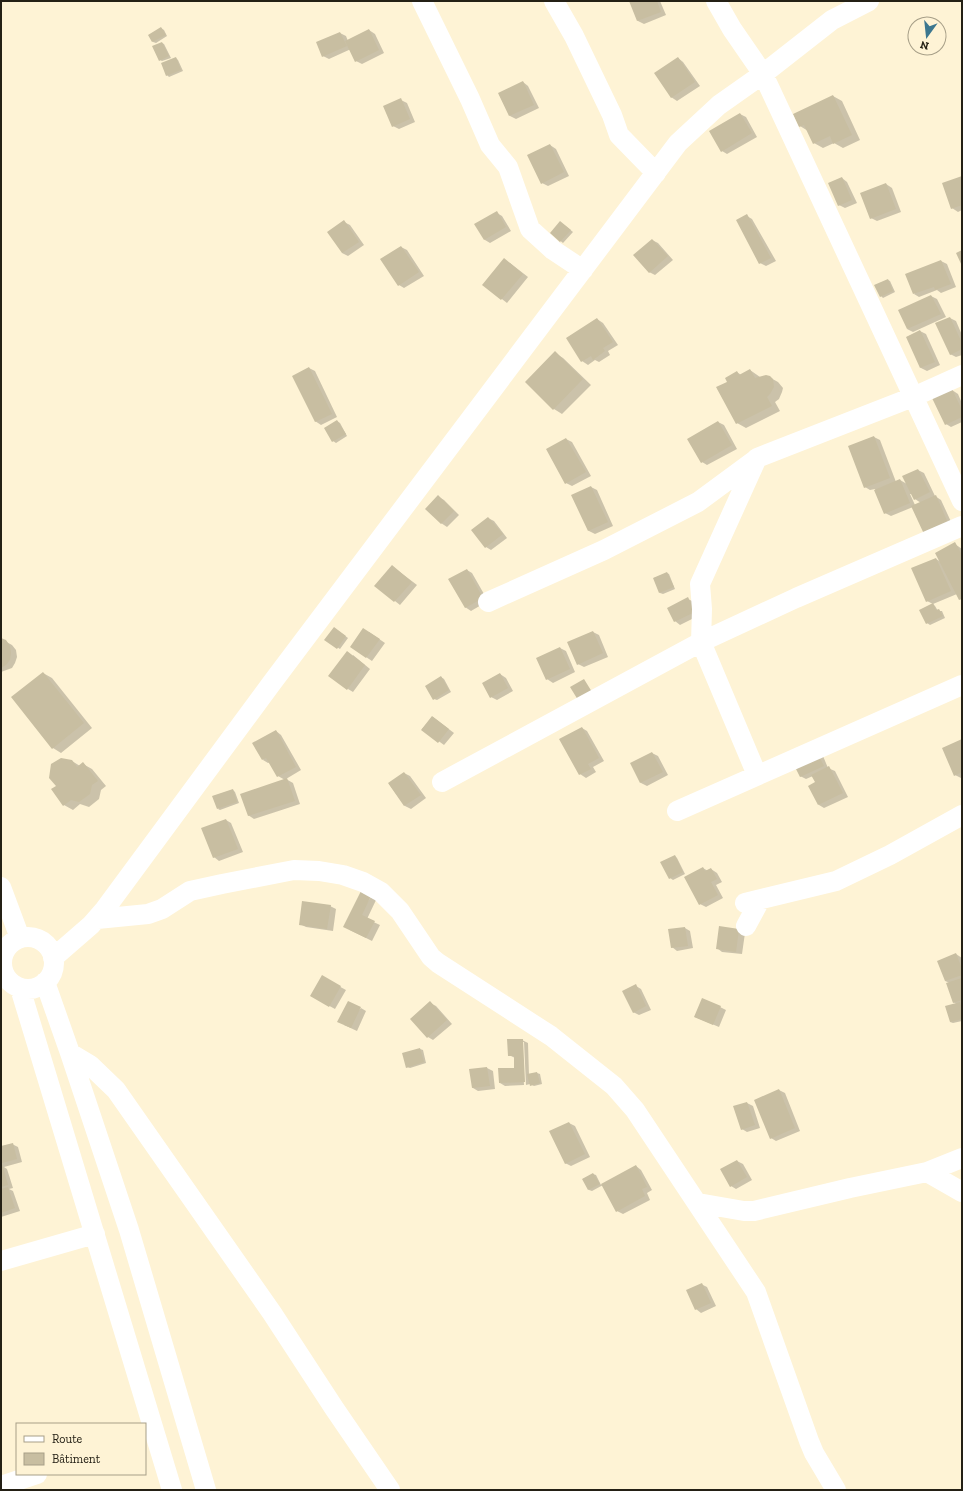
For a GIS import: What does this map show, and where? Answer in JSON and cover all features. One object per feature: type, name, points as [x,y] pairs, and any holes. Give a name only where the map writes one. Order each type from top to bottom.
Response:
[{"type":"street","points":[[422,1],[470,99],[490,145],[508,167],[530,229],[553,250],[583,270]]},
{"type":"street","points":[[554,1],[574,36],[612,115],[619,135],[656,173]]},
{"type":"street","points":[[716,1],[732,29],[763,74],[962,501]]},
{"type":"street","points":[[53,958],[97,918],[266,690],[678,143],[719,105],[763,74],[832,20],[869,1]]},
{"type":"street","points":[[488,602],[604,550],[698,502],[757,458],[913,397],[962,375]]},
{"type":"street","points":[[757,458],[700,584],[702,609],[701,642],[757,775]]},
{"type":"street","points":[[442,782],[701,642],[796,598],[962,526]]},
{"type":"street","points":[[677,811],[962,685]]},
{"type":"street","points":[[746,926],[752,901],[836,881],[890,855],[962,815]]},
{"type":"street","points":[[97,918],[148,914],[162,909],[190,891],[294,870],[325,872],[343,876],[363,882],[381,892],[400,911],[431,957],[551,1036],[614,1086],[635,1110],[752,1283],[809,1441],[814,1453],[836,1490]]},
{"type":"street","points":[[1,886],[20,938]]},
{"type":"street","points":[[29,937],[45,943],[53,958],[54,967],[51,975],[45,982],[34,988],[20,988],[10,982],[3,974],[2,963],[4,952],[10,944],[20,938],[29,937]]},
{"type":"street","points":[[45,982],[129,1230],[206,1490]]},
{"type":"street","points":[[20,988],[95,1234],[150,1436],[172,1490]]},
{"type":"street","points":[[70,1053],[90,1064],[116,1090],[272,1313],[390,1490]]},
{"type":"street","points":[[698,1202],[754,1212],[850,1188],[927,1172],[962,1158]]},
{"type":"street","points":[[927,1172],[962,1192]]},
{"type":"street","points":[[1,1261],[95,1234]]},
{"type":"street","points":[[1,1486],[34,1475]]},
{"type":"building","points":[[629,1],[657,1],[661,12],[637,21]]},
{"type":"building","points":[[161,27],[166,35],[152,42],[148,35]]},
{"type":"building","points":[[369,29],[379,50],[355,62],[345,41]]},
{"type":"building","points":[[340,32],[347,46],[322,57],[316,42]]},
{"type":"building","points":[[162,42],[169,56],[159,61],[152,46]]},
{"type":"building","points":[[176,57],[181,70],[166,76],[161,63]]},
{"type":"building","points":[[678,57],[695,82],[671,98],[654,73]]},
{"type":"building","points":[[523,81],[534,105],[509,116],[498,93]]},
{"type":"building","points":[[833,95],[852,135],[833,144],[830,136],[813,144],[804,125],[799,127],[793,114]]},
{"type":"building","points":[[401,98],[410,119],[392,127],[383,106]]},
{"type":"building","points":[[740,113],[752,133],[721,152],[709,131]]},
{"type":"building","points":[[550,144],[564,172],[541,184],[527,155]]},
{"type":"building","points":[[962,176],[962,205],[951,209],[942,183]]},
{"type":"building","points":[[842,177],[852,200],[838,206],[828,183]]},
{"type":"building","points":[[886,183],[896,209],[870,219],[860,193]]},
{"type":"building","points":[[497,211],[506,227],[484,240],[474,224]]},
{"type":"building","points":[[747,214],[771,258],[759,264],[736,220]]},
{"type":"building","points":[[344,220],[359,242],[342,253],[327,232]]},
{"type":"building","points":[[560,221],[571,230],[560,242],[550,233]]},
{"type":"building","points":[[652,239],[668,256],[649,273],[633,255]]},
{"type":"building","points":[[401,246],[419,272],[398,286],[380,259]]},
{"type":"building","points":[[962,250],[962,266],[956,253]]},
{"type":"building","points":[[504,258],[523,274],[501,300],[482,285]]},
{"type":"building","points":[[941,260],[951,284],[935,290],[934,287],[913,294],[905,274]]},
{"type":"building","points":[[888,279],[893,291],[880,297],[874,285]]},
{"type":"building","points":[[931,295],[941,314],[907,329],[898,310]]},
{"type":"building","points":[[950,317],[962,343],[962,349],[950,355],[935,323]]},
{"type":"building","points":[[597,318],[613,342],[603,348],[605,351],[593,360],[591,356],[581,362],[566,338]]},
{"type":"building","points":[[920,330],[935,362],[920,368],[906,337]]},
{"type":"building","points":[[555,351],[583,379],[553,410],[525,382]]},
{"type":"building","points":[[309,367],[332,414],[315,422],[292,376]]},
{"type":"building","points":[[750,369],[755,378],[766,375],[773,379],[774,387],[767,397],[772,406],[736,424],[716,387],[727,382],[725,378],[737,371],[739,375]]},
{"type":"building","points":[[952,389],[962,410],[962,417],[945,425],[932,398]]},
{"type":"building","points":[[337,420],[346,434],[332,442],[324,428]]},
{"type":"building","points":[[718,421],[732,445],[701,463],[687,439]]},
{"type":"building","points":[[874,436],[890,478],[864,488],[848,446]]},
{"type":"building","points":[[566,438],[586,472],[565,484],[546,449]]},
{"type":"building","points":[[918,469],[930,492],[914,500],[902,476]]},
{"type":"building","points":[[900,479],[910,503],[884,514],[874,490]]},
{"type":"building","points":[[591,486],[608,522],[588,531],[571,495]]},
{"type":"building","points":[[438,495],[454,511],[441,524],[425,509]]},
{"type":"building","points":[[936,495],[948,523],[924,534],[911,506]]},
{"type":"building","points":[[488,517],[503,534],[485,548],[471,530]]},
{"type":"building","points":[[955,542],[962,555],[962,599],[959,600],[935,553]]},
{"type":"building","points":[[936,558],[951,591],[926,602],[911,568]]},
{"type":"building","points":[[392,565],[412,582],[394,602],[374,586]]},
{"type":"building","points":[[467,569],[483,598],[465,608],[448,579]]},
{"type":"building","points":[[667,572],[674,587],[659,593],[653,578]]},
{"type":"building","points":[[688,597],[695,612],[674,622],[667,608]]},
{"type":"building","points":[[933,603],[936,610],[939,609],[943,616],[926,624],[919,610]]},
{"type":"building","points":[[334,627],[346,636],[337,649],[324,640]]},
{"type":"building","points":[[363,628],[380,639],[366,658],[350,647]]},
{"type":"building","points":[[593,631],[603,653],[577,665],[567,642]]},
{"type":"building","points":[[1,638],[6,640],[10,646],[11,653],[10,660],[1,668]]},
{"type":"building","points":[[560,647],[570,669],[546,680],[536,658]]},
{"type":"building","points":[[347,651],[365,665],[347,690],[328,676]]},
{"type":"building","points":[[43,672],[84,723],[52,749],[11,697]]},
{"type":"building","points":[[500,673],[508,688],[490,698],[482,683]]},
{"type":"building","points":[[441,676],[449,690],[433,700],[425,686]]},
{"type":"building","points":[[584,679],[592,692],[578,700],[570,687]]},
{"type":"building","points":[[432,716],[449,729],[438,743],[421,730]]},
{"type":"building","points":[[582,727],[599,758],[588,764],[591,769],[579,775],[559,739]]},
{"type":"building","points":[[276,730],[296,767],[277,777],[266,758],[262,760],[252,743]]},
{"type":"building","points":[[962,739],[962,772],[954,776],[942,748]]},
{"type":"building","points":[[652,752],[663,772],[640,783],[630,763]]},
{"type":"building","points":[[817,752],[824,766],[800,777],[793,763]]},
{"type":"building","points":[[61,758],[72,760],[77,767],[83,762],[98,781],[92,785],[90,794],[79,802],[71,800],[63,806],[51,789],[56,786],[49,778],[51,764]]},
{"type":"building","points":[[829,766],[843,793],[818,805],[808,786],[815,782],[811,775]]},
{"type":"building","points":[[404,772],[421,795],[404,806],[388,783]]},
{"type":"building","points":[[287,778],[295,801],[248,816],[240,794]]},
{"type":"building","points":[[233,789],[237,802],[217,809],[212,796]]},
{"type":"building","points":[[226,819],[238,849],[213,858],[201,828]]},
{"type":"building","points":[[675,855],[683,872],[669,879],[660,862]]},
{"type":"building","points":[[703,867],[705,871],[711,868],[717,879],[711,882],[718,895],[699,905],[684,877]]},
{"type":"building","points":[[362,889],[372,894],[362,915],[375,921],[366,938],[343,927]]},
{"type":"building","points":[[302,901],[331,905],[327,929],[299,925]]},
{"type":"building","points":[[719,926],[739,929],[736,952],[716,949]]},
{"type":"building","points":[[685,927],[688,946],[671,948],[668,929]]},
{"type":"building","points":[[956,953],[962,969],[962,975],[945,981],[937,961]]},
{"type":"building","points":[[322,975],[341,986],[329,1007],[310,996]]},
{"type":"building","points":[[962,978],[962,1000],[953,1003],[946,983]]},
{"type":"building","points":[[636,984],[646,1006],[633,1013],[622,991]]},
{"type":"building","points":[[702,998],[721,1006],[713,1025],[694,1017]]},
{"type":"building","points":[[348,1001],[361,1007],[351,1028],[337,1022]]},
{"type":"building","points":[[430,1001],[447,1020],[427,1038],[410,1019]]},
{"type":"building","points":[[960,1002],[962,1019],[950,1022],[945,1006]]},
{"type":"building","points":[[507,1039],[523,1039],[525,1082],[499,1083],[498,1068],[514,1068],[514,1056],[508,1056]]},
{"type":"building","points":[[420,1048],[424,1062],[406,1068],[402,1053]]},
{"type":"building","points":[[487,1067],[490,1086],[472,1088],[469,1069]]},
{"type":"building","points":[[537,1072],[540,1083],[530,1086],[527,1074]]},
{"type":"building","points":[[779,1089],[795,1128],[770,1139],[754,1100]]},
{"type":"building","points":[[747,1102],[755,1125],[741,1130],[733,1106]]},
{"type":"building","points":[[569,1122],[585,1154],[565,1164],[549,1131]]},
{"type":"building","points":[[13,1143],[17,1159],[2,1163],[8,1185],[1,1187],[1,1146]]},
{"type":"building","points":[[737,1160],[747,1177],[730,1187],[720,1169]]},
{"type":"building","points":[[636,1165],[647,1187],[642,1189],[645,1196],[616,1212],[601,1184]]},
{"type":"building","points":[[593,1173],[600,1184],[588,1190],[582,1179]]},
{"type":"building","points":[[8,1187],[15,1208],[1,1213],[1,1189]]},
{"type":"building","points":[[702,1283],[711,1303],[695,1310],[686,1290]]}]
